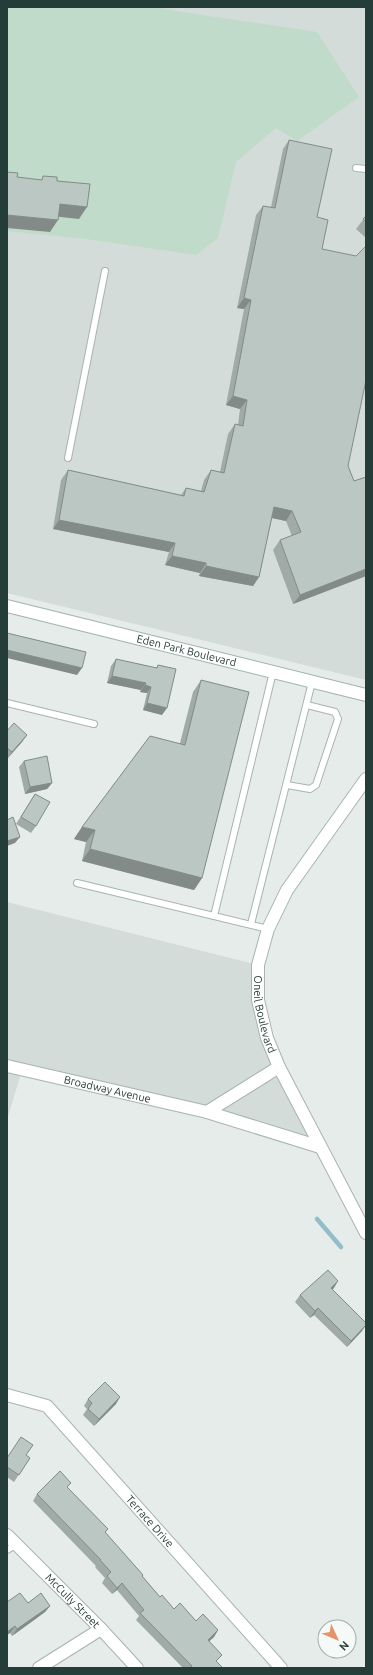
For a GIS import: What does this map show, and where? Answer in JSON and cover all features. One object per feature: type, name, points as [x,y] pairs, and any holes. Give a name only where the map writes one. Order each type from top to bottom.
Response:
[{"type":"street","name":"Eden Park Boulevard","points":[[7,606],[366,696]]},
{"type":"street","name":"Oneil Boulevard","points":[[366,780],[287,890],[268,929],[258,965],[258,1000],[267,1038],[279,1067],[366,1233]]},
{"type":"street","name":"Broadway Avenue","points":[[7,1066],[207,1112],[320,1147]]},
{"type":"street","points":[[207,1112],[279,1067]]},
{"type":"street","name":"Terrace Drive","points":[[7,1395],[47,1406],[281,1668]]},
{"type":"street","name":"McCully Street","points":[[7,1535],[12,1547],[101,1629],[136,1668]]},
{"type":"street","points":[[39,1668],[101,1629]]},
{"type":"lane","points":[[356,168],[366,169]]},
{"type":"lane","points":[[68,458],[105,270]]},
{"type":"lane","points":[[214,916],[273,672]]},
{"type":"lane","points":[[251,924],[312,682]]},
{"type":"lane","points":[[7,703],[94,724]]},
{"type":"lane","points":[[287,785],[310,789],[316,785],[338,719],[335,712],[307,705]]},
{"type":"lane","points":[[77,883],[268,929]]},
{"type":"shaded area","points":[[7,7],[366,7],[366,680],[7,593]]},
{"type":"shaded area","points":[[7,902],[258,965],[267,1038],[320,1147],[22,1070],[7,1120]]},
{"type":"green space","points":[[7,7],[163,7],[163,9],[317,32],[359,97],[297,141],[276,128],[236,162],[218,238],[196,255],[86,239],[7,231]]},
{"type":"building","points":[[289,140],[332,149],[317,217],[328,220],[322,249],[356,256],[366,246],[366,380],[348,466],[354,481],[366,477],[366,569],[300,595],[280,540],[301,532],[292,511],[274,507],[259,577],[206,566],[206,563],[172,556],[175,543],[59,520],[68,470],[184,496],[186,488],[204,492],[211,470],[224,473],[235,424],[243,426],[247,400],[233,396],[251,300],[244,298],[263,206],[275,208]]},
{"type":"building","points":[[7,172],[18,173],[17,177],[42,180],[43,176],[57,177],[57,181],[90,184],[87,207],[60,204],[58,220],[7,215]]},
{"type":"building","points":[[7,633],[86,652],[82,668],[7,650]]},
{"type":"building","points":[[116,659],[157,668],[158,665],[176,669],[167,708],[147,703],[151,687],[145,685],[146,683],[112,676]]},
{"type":"building","points":[[201,680],[249,692],[202,878],[90,849],[95,830],[82,827],[150,736],[185,745]]},
{"type":"building","points":[[14,723],[27,735],[12,752],[7,748],[7,731]]},
{"type":"building","points":[[47,756],[52,783],[30,787],[24,761]]},
{"type":"building","points":[[35,794],[50,802],[36,826],[21,817]]},
{"type":"building","points":[[13,817],[20,837],[7,841],[7,820]]},
{"type":"building","points":[[328,1270],[338,1281],[331,1288],[366,1323],[366,1325],[351,1341],[318,1308],[315,1311],[300,1295]]},
{"type":"building","points":[[105,1382],[120,1397],[99,1419],[88,1409],[92,1403],[88,1399]]},
{"type":"building","points":[[21,1437],[33,1445],[26,1455],[30,1458],[19,1475],[7,1467],[7,1458]]},
{"type":"building","points":[[60,1471],[71,1483],[67,1487],[108,1529],[105,1532],[143,1575],[142,1576],[160,1597],[162,1595],[174,1609],[180,1603],[196,1621],[203,1614],[218,1630],[208,1640],[222,1655],[216,1661],[223,1668],[189,1668],[192,1666],[140,1613],[144,1610],[122,1583],[117,1588],[107,1576],[111,1572],[101,1560],[37,1494]]},
{"type":"building","points":[[20,1593],[28,1603],[41,1593],[50,1606],[17,1629],[15,1626],[7,1632],[7,1602]]},
{"type":"waterway","points":[[317,1219],[341,1247]]}]
